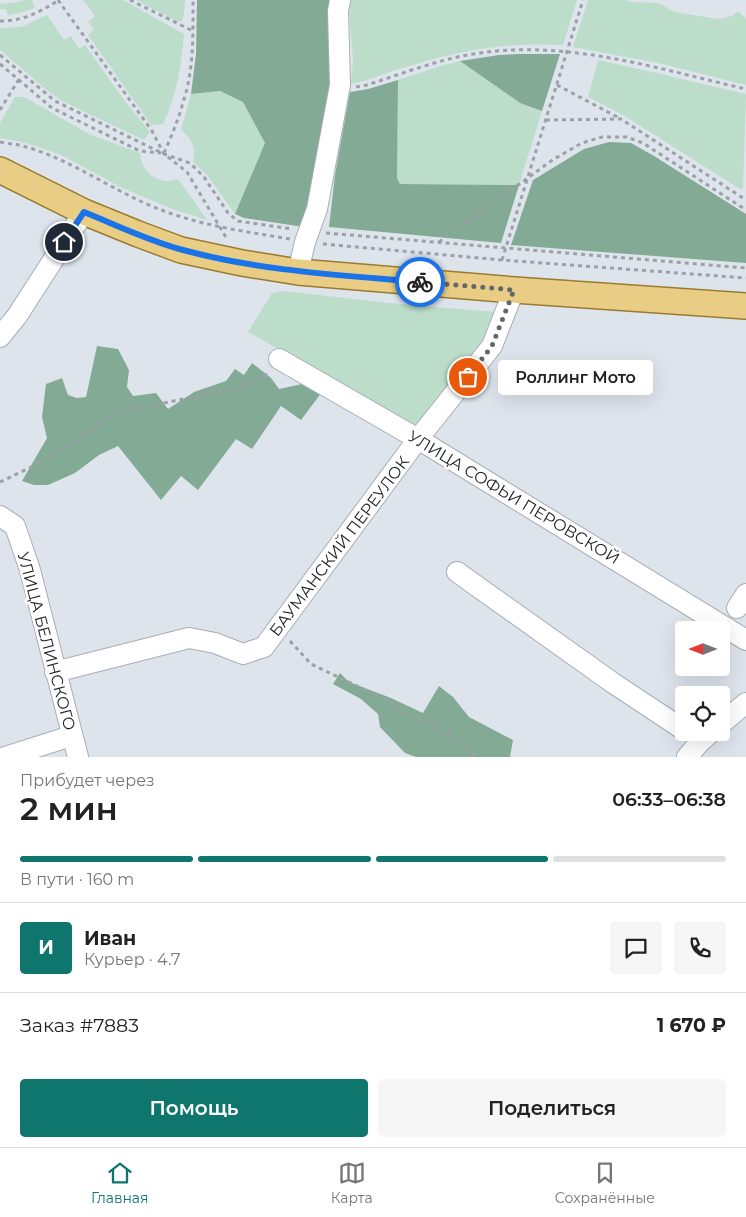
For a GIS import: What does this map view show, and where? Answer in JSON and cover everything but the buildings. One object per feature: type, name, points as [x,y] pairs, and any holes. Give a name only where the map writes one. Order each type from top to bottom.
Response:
[{"type":"main road","points":[[0,170],[84,212],[138,234],[182,250],[242,263],[298,272],[514,290],[746,306]]},
{"type":"street","points":[[298,272],[317,209],[339,90],[338,11],[340,0]]},
{"type":"street","points":[[0,338],[17,316],[84,212]]},
{"type":"street","name":"БАУМАНСКИЙ ПЕРЕУЛОК","points":[[55,672],[189,638],[216,643],[243,654],[264,647],[418,438],[492,346],[514,290]]},
{"type":"street","name":"УЛИЦА СОФЬИ ПЕРОВСКОЙ","points":[[279,358],[418,438],[746,640]]},
{"type":"street","name":"УЛИЦА БЕЛИНСКОГО","points":[[8,521],[30,570],[71,736],[78,757]]},
{"type":"street","points":[[457,572],[516,612],[613,683],[675,722]]},
{"type":"street","points":[[730,716],[746,703]]},
{"type":"street","points":[[5,757],[71,736]]},
{"type":"street","points":[[687,757],[693,741]]},
{"type":"path","points":[[0,21],[24,18],[40,12],[58,0],[152,131],[164,154],[187,172],[242,263]]},
{"type":"path","points":[[130,0],[193,31]]},
{"type":"path","points":[[164,154],[185,97],[192,50],[193,0]]},
{"type":"path","points":[[502,260],[583,0]]},
{"type":"path","points":[[339,90],[367,86],[440,62],[479,53],[522,49],[567,51],[621,60],[746,89]]},
{"type":"path","points":[[0,55],[55,101],[164,154],[190,163],[204,177],[228,213],[238,221],[307,237],[438,242],[746,268]]},
{"type":"path","points":[[0,64],[52,108],[140,151],[164,154]]},
{"type":"path","points":[[0,110],[19,79]]},
{"type":"path","points":[[557,85],[622,119],[746,200]]},
{"type":"path","points":[[546,120],[622,119]]},
{"type":"path","points":[[438,242],[554,159],[582,143],[602,137],[627,137],[643,143],[746,210]]},
{"type":"path","points":[[0,142],[26,147],[59,160],[108,186],[163,210],[219,226],[502,260],[746,278]]},
{"type":"path","points":[[0,482],[44,461],[117,413],[244,386],[274,371],[279,358]]},
{"type":"path","points":[[277,628],[311,664],[384,699],[416,719],[449,733],[476,757]]},
{"type":"green space","points":[[32,0],[35,8],[8,15],[6,9],[0,9],[0,4]]},
{"type":"green space","points":[[83,0],[123,0],[184,34],[180,69],[175,91],[163,124],[151,125],[88,35],[94,29],[88,22],[95,16]]},
{"type":"green space","points":[[136,0],[185,0],[182,21],[176,21]]},
{"type":"green space","points":[[197,0],[332,0],[334,89],[304,227],[244,218],[235,214],[265,143],[243,102],[220,91],[191,94],[196,54]]},
{"type":"green space","points":[[351,0],[577,0],[563,45],[543,44],[486,48],[430,60],[351,84],[353,61],[349,10]]},
{"type":"green space","points":[[588,0],[625,0],[659,3],[674,12],[719,19],[732,16],[738,11],[746,19],[746,85],[663,64],[573,47]]},
{"type":"green space","points":[[47,15],[64,40],[71,36],[79,49],[85,45],[121,96],[150,132],[144,140],[64,102],[49,92],[0,50],[0,28],[21,27]]},
{"type":"green space","points":[[520,54],[560,54],[542,111],[520,103],[460,61]]},
{"type":"green space","points":[[598,60],[746,94],[743,188],[740,189],[623,115],[588,97]]},
{"type":"green space","points":[[460,61],[520,103],[542,111],[519,185],[400,184],[397,178],[398,80]]},
{"type":"green space","points":[[398,80],[397,178],[400,184],[519,185],[501,243],[329,227],[335,175],[350,92]]},
{"type":"green space","points":[[220,91],[243,102],[265,143],[235,214],[207,175],[193,162],[194,152],[192,144],[188,136],[181,130],[191,94]]},
{"type":"green space","points":[[15,97],[24,97],[89,134],[140,153],[145,168],[152,176],[167,181],[179,180],[207,220],[175,210],[122,188],[61,155],[27,143],[0,138],[0,123]]},
{"type":"green space","points":[[609,142],[631,143],[746,214],[746,263],[511,245],[533,180],[584,149]]},
{"type":"green space","points":[[285,291],[388,303],[496,312],[477,353],[415,425],[248,332],[272,293]]},
{"type":"green space","points":[[97,346],[118,349],[129,370],[127,387],[133,396],[156,393],[168,409],[194,392],[226,381],[235,369],[244,375],[252,363],[271,378],[279,389],[302,384],[322,392],[301,420],[281,406],[252,449],[236,439],[198,490],[181,476],[161,500],[118,446],[99,455],[75,473],[48,485],[34,485],[22,481],[47,438],[42,417],[46,384],[62,378],[68,395],[77,398],[86,397]]},
{"type":"green space","points":[[340,673],[349,682],[423,713],[439,686],[453,697],[469,717],[513,740],[510,757],[416,757],[405,753],[380,727],[378,714],[361,699],[333,684]]},
{"type":"way so far","points":[[420,282],[514,290],[492,346],[468,377]]},
{"type":"place","name":"Роллинг Мото","points":[[468,377]]},
{"type":"route","points":[[64,242],[84,212],[182,250],[242,263],[298,272],[420,282]]}]
